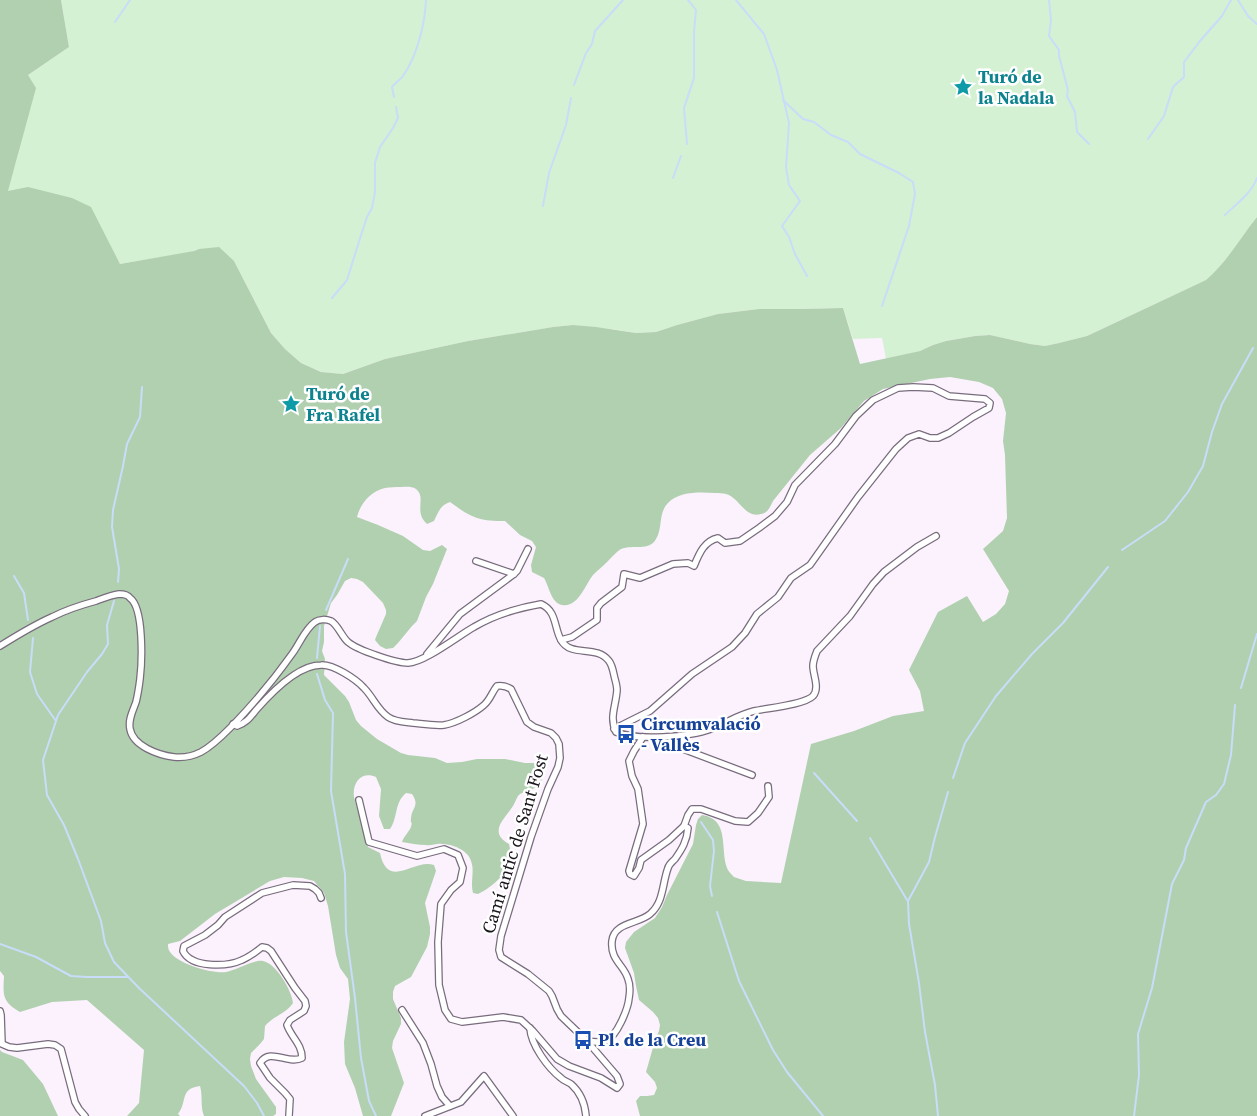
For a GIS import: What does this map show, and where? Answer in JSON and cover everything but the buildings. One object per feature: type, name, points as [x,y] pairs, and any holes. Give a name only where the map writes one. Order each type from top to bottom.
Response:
[{"type":"street","points":[[561,640],[572,637],[597,620],[597,608],[622,587],[624,574],[640,578],[673,564],[688,563],[694,566],[700,551],[711,540],[718,538],[725,543],[740,541],[775,516],[788,502],[795,485],[835,444],[856,416],[873,400],[898,388],[913,386],[933,388],[949,396],[985,399],[990,403],[989,408],[938,438],[919,434],[908,438],[896,449],[858,497],[810,564],[791,578],[778,597],[757,614],[745,633],[732,647],[692,674],[650,711],[614,729]]},
{"type":"street","points":[[0,646],[52,616],[113,595],[122,594],[130,597],[136,605],[138,614],[141,648],[140,681],[129,722],[130,731],[142,745],[159,753],[174,757],[185,757],[199,753],[212,745],[246,711],[296,649],[309,627],[317,620],[331,621],[348,642],[362,650],[407,663],[424,658],[475,626],[501,613],[541,604],[553,615],[561,640],[567,647],[575,650],[597,652],[604,656],[612,665],[617,689],[612,719],[616,732],[643,737],[696,733],[751,712],[811,698],[816,692],[813,667],[817,651],[850,616],[884,572],[917,547],[936,536]]},
{"type":"street","points":[[424,658],[460,614],[517,571],[528,549]]},
{"type":"street","points":[[476,561],[514,574]]},
{"type":"street","name":"Camí antic de Sant Fost","points":[[233,724],[237,726],[248,720],[270,695],[286,681],[305,669],[320,665],[334,668],[357,682],[387,717],[400,721],[444,725],[451,723],[474,712],[485,704],[497,686],[501,685],[511,689],[527,722],[534,727],[551,733],[556,738],[559,744],[560,758],[531,837],[501,936],[499,950],[504,959],[528,974],[549,991],[561,1016],[587,1041]]},
{"type":"street","points":[[643,737],[629,761],[632,776],[638,789],[644,824],[629,871],[634,876],[641,860],[669,840],[684,826],[692,809],[701,809],[735,821],[748,822],[758,813],[769,797],[768,786]]},
{"type":"street","points":[[652,737],[752,775]]},
{"type":"street","points":[[359,800],[369,842],[417,856],[444,849],[458,855],[463,868],[460,882],[451,890],[441,904],[438,942],[439,985],[445,1010],[451,1019],[462,1022],[503,1017],[521,1020],[533,1030],[558,1059],[569,1066],[601,1078],[617,1088],[620,1084],[618,1076],[587,1041]]},
{"type":"street","points":[[587,1041],[599,1042],[611,1038],[625,1012],[629,997],[629,981],[626,973],[616,960],[613,951],[614,933],[621,927],[649,915],[658,906],[668,866],[686,844],[688,828],[684,826]]},
{"type":"street","points":[[289,1116],[290,1099],[270,1078],[260,1063],[263,1058],[268,1056],[297,1061],[302,1058],[301,1048],[287,1024],[304,1011],[306,1006],[302,996],[267,948],[262,947],[239,962],[215,965],[194,961],[185,955],[183,951],[184,946],[206,935],[225,916],[262,893],[294,885],[310,886],[315,888],[321,898]]},
{"type":"street","points":[[402,1010],[423,1043],[437,1086],[442,1097],[450,1106]]},
{"type":"street","points":[[0,1011],[2,1044],[17,1048],[48,1044],[55,1045],[61,1049],[75,1102],[85,1116]]},
{"type":"street","points":[[530,1028],[530,1033],[539,1053],[561,1079],[570,1083],[578,1093],[586,1107],[586,1116]]},
{"type":"street","points":[[425,1116],[461,1102],[484,1076],[513,1116]]},
{"type":"green space","points":[[0,0],[61,0],[69,47],[28,75],[36,88],[8,191],[28,187],[72,198],[91,207],[120,264],[219,247],[234,261],[271,333],[301,363],[321,372],[343,374],[385,359],[468,341],[553,327],[573,325],[636,333],[656,332],[718,314],[759,309],[843,308],[860,364],[920,351],[946,341],[975,336],[990,335],[1045,346],[1087,336],[1206,280],[1227,258],[1257,217],[1257,1116],[640,1116],[636,1101],[640,1096],[654,1095],[657,1088],[655,1082],[646,1072],[660,1025],[658,1018],[653,1012],[639,1000],[634,973],[625,948],[626,942],[634,932],[655,918],[662,907],[693,844],[698,819],[702,815],[717,822],[722,836],[727,868],[734,877],[746,881],[781,883],[811,744],[854,731],[893,716],[924,711],[920,691],[909,670],[938,612],[967,596],[983,622],[996,614],[1005,604],[1009,591],[983,549],[1003,531],[1007,518],[1003,441],[1006,413],[1002,399],[993,388],[979,382],[950,377],[930,379],[883,389],[864,401],[841,428],[810,455],[773,501],[769,509],[763,513],[755,515],[746,511],[735,499],[723,493],[703,492],[678,496],[665,507],[658,535],[653,543],[645,547],[619,550],[593,575],[577,599],[568,605],[558,604],[544,578],[532,572],[531,565],[536,547],[532,541],[520,535],[505,521],[476,517],[464,512],[450,502],[442,507],[434,521],[427,524],[421,514],[420,496],[416,489],[412,487],[387,488],[371,495],[363,503],[357,517],[403,536],[423,550],[430,551],[442,545],[447,549],[417,621],[393,648],[386,649],[375,640],[386,614],[383,603],[363,582],[351,578],[345,581],[331,603],[324,626],[322,651],[325,659],[324,675],[345,696],[356,720],[361,726],[377,739],[401,753],[435,758],[447,763],[477,759],[505,759],[525,763],[538,763],[542,780],[537,787],[518,796],[502,821],[499,830],[500,835],[509,844],[510,852],[507,868],[492,886],[478,894],[473,893],[472,865],[469,857],[463,851],[455,846],[446,844],[428,845],[402,842],[412,825],[411,820],[415,801],[412,794],[406,793],[402,797],[390,829],[384,829],[379,816],[381,789],[376,777],[366,775],[356,782],[354,797],[368,847],[380,853],[384,864],[389,870],[395,872],[402,871],[426,864],[434,865],[436,871],[425,903],[430,927],[427,947],[411,977],[395,986],[393,992],[393,999],[401,1018],[401,1024],[393,1041],[392,1048],[404,1083],[391,1116],[363,1116],[355,1088],[345,1064],[344,1042],[350,999],[348,979],[340,968],[336,955],[324,893],[314,881],[284,877],[270,881],[215,914],[180,941],[168,944],[169,951],[174,956],[196,967],[226,972],[263,961],[273,967],[282,978],[290,992],[293,1003],[287,1010],[265,1026],[264,1039],[251,1053],[250,1059],[256,1079],[276,1107],[276,1114],[273,1116],[204,1116],[200,1086],[186,1093],[178,1114],[180,1116],[127,1116],[139,1103],[144,1050],[87,1000],[52,1002],[20,1012],[10,1005],[5,997],[4,976],[0,971]]},
{"type":"green space","points":[[61,0],[1257,0],[1257,217],[1227,258],[1206,280],[1087,336],[1045,346],[990,335],[975,336],[946,341],[920,351],[886,359],[882,338],[853,339],[843,308],[759,309],[718,314],[656,332],[636,333],[573,325],[553,327],[468,341],[385,359],[343,374],[321,372],[301,363],[271,333],[234,261],[199,249],[120,264],[110,246],[7,192],[18,155],[28,75],[69,47]]},
{"type":"green space","points":[[0,1050],[23,1060],[43,1084],[58,1116],[0,1116]]},
{"type":"waterway","points":[[115,22],[130,0]]},
{"type":"waterway","points":[[394,97],[392,87],[403,76],[416,49],[422,29],[426,0]]},
{"type":"waterway","points":[[574,85],[586,53],[592,44],[595,31],[623,0]]},
{"type":"waterway","points":[[687,144],[684,108],[694,78],[696,10],[688,0]]},
{"type":"waterway","points":[[736,0],[764,34],[777,70],[789,123],[786,167],[789,185],[800,201],[782,226],[807,276]]},
{"type":"waterway","points":[[1049,0],[1051,20],[1049,36],[1059,50],[1068,90],[1067,96],[1075,112],[1077,132],[1089,144]]},
{"type":"waterway","points":[[1148,139],[1164,116],[1173,87],[1184,77],[1184,62],[1222,16],[1231,0]]},
{"type":"waterway","points":[[1238,0],[1248,16],[1257,24]]},
{"type":"waterway","points":[[543,206],[549,173],[566,125],[571,98]]},
{"type":"waterway","points":[[783,100],[803,119],[814,122],[831,135],[848,142],[860,154],[913,182],[915,194],[909,226],[882,306]]},
{"type":"waterway","points":[[332,298],[347,280],[367,217],[372,208],[375,192],[375,163],[380,147],[398,118],[396,107]]},
{"type":"waterway","points":[[673,178],[681,156]]},
{"type":"waterway","points":[[1225,215],[1248,193],[1257,178]]},
{"type":"waterway","points":[[1122,550],[1165,521],[1188,492],[1203,466],[1222,404],[1253,348]]},
{"type":"waterway","points":[[118,582],[119,569],[112,527],[113,510],[127,444],[140,417],[142,387]]},
{"type":"waterway","points":[[326,610],[348,559]]},
{"type":"waterway","points":[[953,778],[965,743],[996,696],[1032,654],[1063,623],[1108,567]]},
{"type":"waterway","points":[[14,576],[24,593],[28,620]]},
{"type":"waterway","points":[[114,601],[107,625],[108,644],[58,715],[43,760],[47,795],[64,825],[78,859],[101,921],[105,943],[114,962],[139,988],[244,1086],[264,1116]]},
{"type":"waterway","points":[[317,658],[320,626]]},
{"type":"waterway","points":[[1241,688],[1257,634]]},
{"type":"waterway","points":[[33,638],[30,672],[37,694],[56,721]]},
{"type":"waterway","points":[[317,674],[325,700],[333,713],[331,791],[345,874],[346,932],[361,1058],[369,1101],[376,1116]]},
{"type":"waterway","points":[[1134,1116],[1139,1075],[1138,1034],[1152,988],[1172,884],[1184,860],[1186,848],[1206,802],[1216,795],[1224,784],[1231,755],[1235,705]]},
{"type":"waterway","points":[[814,773],[857,821]]},
{"type":"waterway","points":[[938,1116],[935,1085],[909,924],[908,901],[929,862],[948,792]]},
{"type":"waterway","points":[[701,822],[713,840],[714,851],[710,886],[712,896]]},
{"type":"waterway","points":[[870,838],[907,900]]},
{"type":"waterway","points":[[717,912],[739,981],[773,1050],[787,1072],[823,1116]]},
{"type":"waterway","points":[[0,944],[36,957],[71,976],[128,977]]},
{"type":"place","name":"Turó de la Nadala","points":[[963,87]]},
{"type":"place","name":"Turó de Fra Rafel","points":[[291,404]]},
{"type":"place","name":"Circumvalació - Vallès","points":[[626,734]]},
{"type":"place","name":"Pl. de la Creu","points":[[583,1040]]}]
